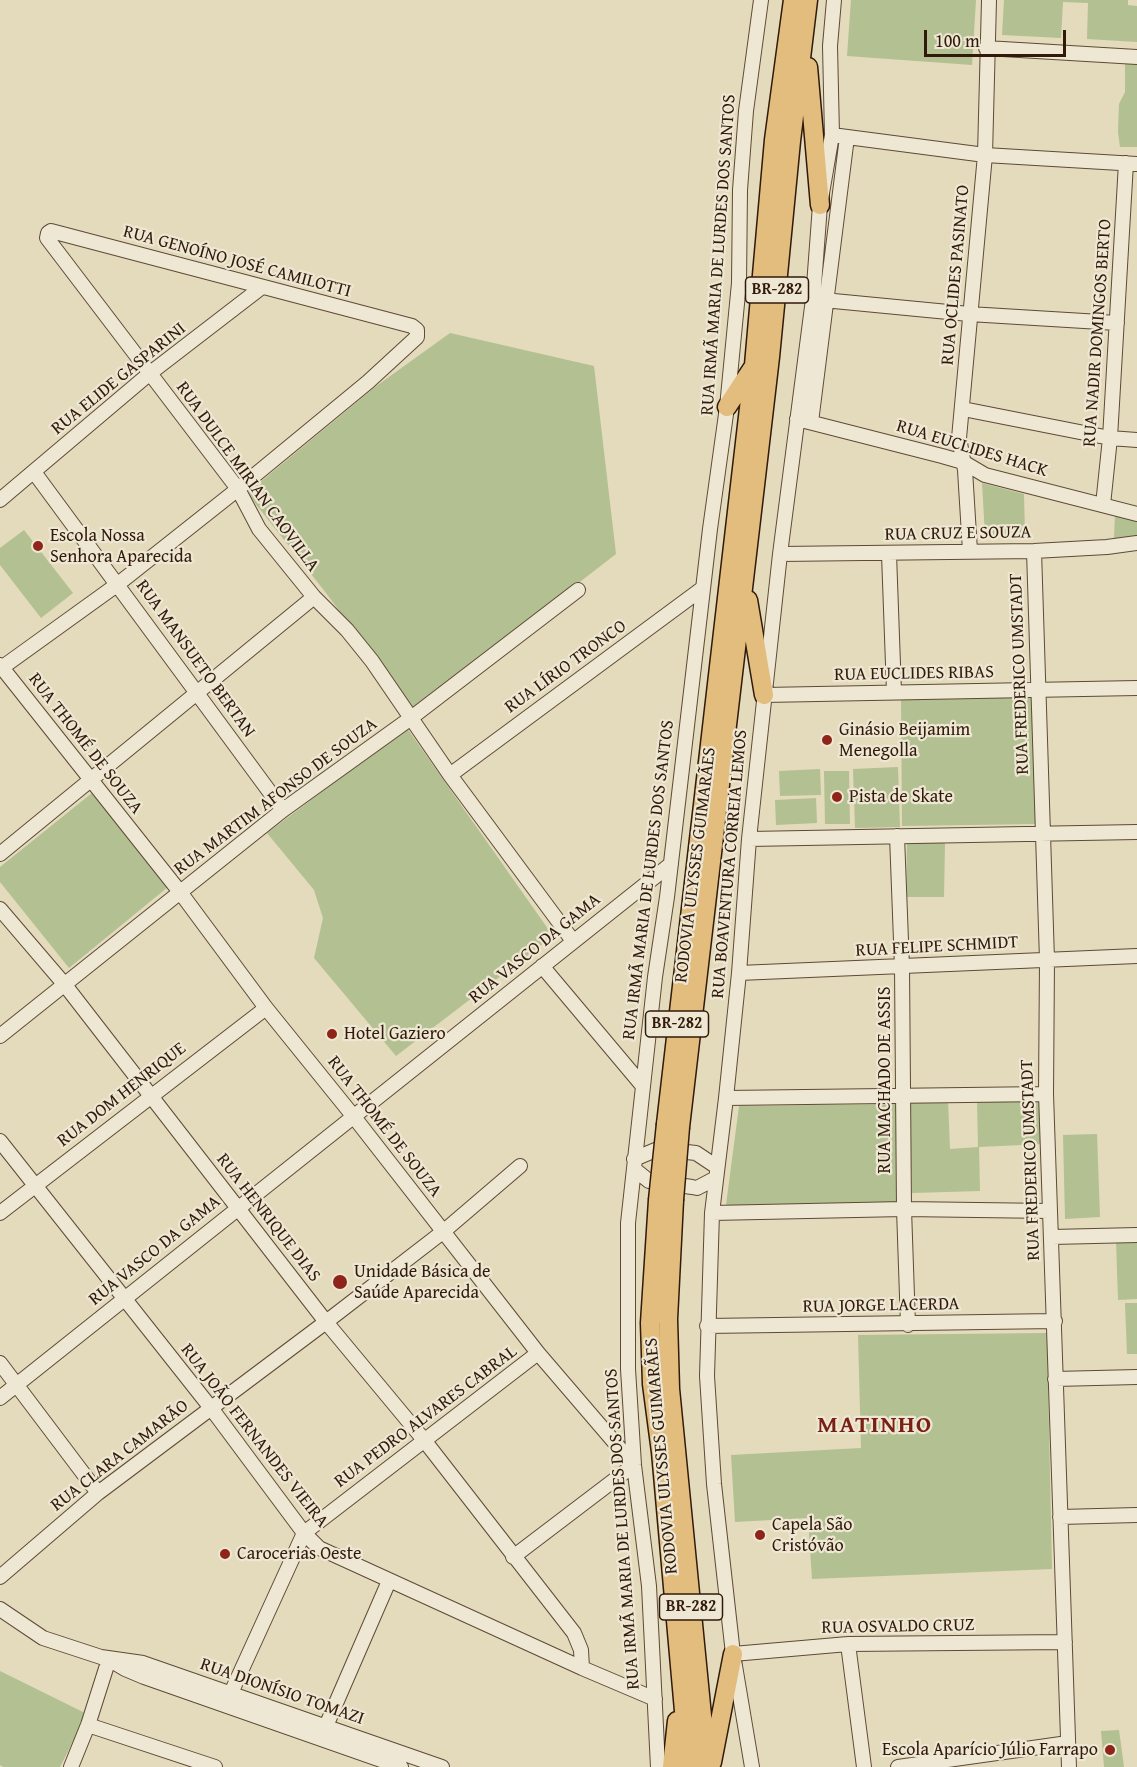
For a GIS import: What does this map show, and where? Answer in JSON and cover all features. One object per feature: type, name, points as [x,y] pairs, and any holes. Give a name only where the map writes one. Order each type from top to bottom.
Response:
[{"type":"highway","name":"RODOVIA ULYSSES GUIMARÃES","points":[[689,1767],[661,1452],[652,1384],[650,1323],[666,1200],[754,365],[774,140],[793,0]]},
{"type":"highway","name":"RODOVIA ULYSSES GUIMARÃES","points":[[673,1125],[744,580],[808,0]]},
{"type":"highway","points":[[805,25],[820,205]]},
{"type":"highway","points":[[727,407],[754,365]]},
{"type":"highway","points":[[744,580],[764,695]]},
{"type":"highway","name":"RODOVIA ULYSSES GUIMARÃES","points":[[666,1200],[670,1389],[709,1767]]},
{"type":"highway","points":[[709,1767],[733,1654]]},
{"type":"highway","points":[[672,1767],[681,1674]]},
{"type":"street","name":"RUA IRMÃ MARIA DE LURDES DOS SANTOS","points":[[658,1767],[649,1586],[634,1465],[628,1369],[628,1223],[655,977],[727,407],[739,283],[740,190],[746,111],[761,0]]},
{"type":"street","name":"RUA BOAVENTURA CORREIA LEMOS","points":[[752,1767],[733,1654],[714,1484],[707,1376],[707,1326],[713,1207],[739,973],[749,839],[764,695],[780,555],[804,420],[819,300],[820,205],[832,135],[830,46],[834,0]]},
{"type":"street","name":"RUA OCLIDES PASINATO","points":[[970,551],[965,470],[959,438],[985,155],[989,0]]},
{"type":"street","points":[[986,48],[1137,57]]},
{"type":"street","points":[[832,135],[985,155],[1132,164]]},
{"type":"street","points":[[847,137],[819,300],[969,314],[1117,323]]},
{"type":"street","name":"RUA NADIR DOMINGOS BERTO","points":[[1103,505],[1132,164]]},
{"type":"street","name":"RUA GENOÍNO JOSÉ CAMILOTTI","points":[[48,233],[51,231],[412,326],[417,330],[417,337],[368,382],[238,489]]},
{"type":"street","name":"RUA DULCE MIRIAN CAOVILLA","points":[[48,233],[47,238],[238,489],[259,529],[314,597],[347,630],[372,661],[450,775],[573,940]]},
{"type":"street","name":"RUA ELIDE GASPARINI","points":[[0,500],[149,374],[262,287]]},
{"type":"street","points":[[963,409],[1110,438],[1137,440]]},
{"type":"street","name":"RUA EUCLIDES HACK","points":[[804,420],[963,462],[985,475],[1137,514]]},
{"type":"street","name":"RUA MANSUETO BERTAN","points":[[34,472],[283,810]]},
{"type":"street","points":[[1,668],[118,584],[238,489]]},
{"type":"street","name":"RUA CRUZ E SOUZA","points":[[780,555],[1034,551],[1137,543]]},
{"type":"street","name":"RUA FREDERICO UMSTADT","points":[[1034,551],[1047,960],[1046,1095],[1069,1767]]},
{"type":"street","points":[[889,554],[894,692]]},
{"type":"street","name":"RUA LÍRIO TRONCO","points":[[450,775],[703,588]]},
{"type":"street","name":"RUA MARTIM AFONSO DE SOUZA","points":[[0,1036],[283,810],[411,718],[578,590]]},
{"type":"street","points":[[0,854],[314,597]]},
{"type":"street","name":"RUA THOMÉ DE SOUZA","points":[[1,668],[180,892],[266,1008],[538,1353],[634,1465]]},
{"type":"street","name":"RUA EUCLIDES RIBAS","points":[[764,695],[1137,688]]},
{"type":"street","points":[[749,839],[1137,832]]},
{"type":"street","name":"RUA MACHADO DE ASSIS","points":[[897,836],[902,967],[902,1097],[908,1325]]},
{"type":"street","name":"RUA VASCO DA GAMA","points":[[0,1398],[671,864]]},
{"type":"street","name":"RUA HENRIQUE DIAS","points":[[0,909],[65,985],[326,1322],[424,1440],[574,1633],[581,1650],[582,1668]]},
{"type":"street","name":"RUA FELIPE SCHMIDT","points":[[739,973],[1137,956]]},
{"type":"street","points":[[542,966],[642,1085]]},
{"type":"street","name":"RUA DOM HENRIQUE","points":[[0,1212],[266,1008]]},
{"type":"street","points":[[726,1098],[1046,1095]]},
{"type":"street","points":[[638,1131],[658,1149],[696,1153],[717,1173],[697,1188]]},
{"type":"street","points":[[696,1153],[720,1138]]},
{"type":"street","name":"RUA JOÃO FERNANDES VIEIRA","points":[[0,1141],[211,1408],[304,1533],[319,1548],[655,1699]]},
{"type":"street","points":[[658,1149],[634,1164],[649,1181],[697,1188],[713,1207],[1050,1211]]},
{"type":"street","name":"RUA CLARA CAMARÃO","points":[[0,1577],[98,1493],[444,1231],[520,1166]]},
{"type":"street","points":[[631,1193],[649,1181]]},
{"type":"street","points":[[1052,1237],[1137,1235]]},
{"type":"street","name":"RUA JORGE LACERDA","points":[[707,1326],[908,1325],[1055,1321]]},
{"type":"street","name":"RUA PEDRO ALVARES CABRAL","points":[[231,1693],[304,1533],[538,1353]]},
{"type":"street","points":[[0,1363],[98,1493]]},
{"type":"street","points":[[1055,1379],[1137,1377]]},
{"type":"street","points":[[513,1557],[634,1465]]},
{"type":"street","points":[[1060,1517],[1137,1515]]},
{"type":"street","points":[[323,1733],[389,1581]]},
{"type":"street","name":"RUA DIONÍSIO TOMAZI","points":[[0,1609],[43,1638],[109,1659],[144,1677],[383,1754],[442,1767]]},
{"type":"street","name":"RUA OSVALDO CRUZ","points":[[733,1654],[848,1644],[1065,1642]]},
{"type":"street","points":[[848,1644],[864,1767]]},
{"type":"street","points":[[71,1767],[109,1659]]},
{"type":"street","name":"RUA DIONÍSIO TOMAZI","points":[[109,1659],[127,1659],[143,1663],[231,1693],[323,1733]]},
{"type":"street","points":[[86,1729],[187,1767]]},
{"type":"street","points":[[86,1729],[215,1767]]},
{"type":"street","points":[[898,1767],[1068,1743]]},
{"type":"street","name":"RUA DIONÍSIO TOMAZI","points":[[383,1754],[401,1767]]},
{"type":"green space","points":[[851,0],[976,0],[972,65],[847,56]]},
{"type":"green space","points":[[1004,0],[1128,0],[1128,5],[1137,6],[1137,42],[1087,39],[1088,3],[1063,2],[1061,38],[1002,35]]},
{"type":"green space","points":[[1125,63],[1137,63],[1137,147],[1120,147],[1119,104],[1125,92]]},
{"type":"green space","points":[[450,333],[594,366],[616,554],[413,711],[326,593],[247,493],[375,387]]},
{"type":"green space","points":[[982,483],[1024,494],[1025,535],[985,535]]},
{"type":"green space","points":[[1115,513],[1137,518],[1137,537],[1114,540]]},
{"type":"green space","points":[[24,530],[73,593],[41,618],[0,565],[0,548]]},
{"type":"green space","points":[[1036,697],[1037,824],[902,826],[901,699]]},
{"type":"green space","points":[[407,728],[553,936],[396,1056],[314,958],[323,918],[314,890],[267,833]]},
{"type":"green space","points":[[898,767],[900,827],[855,828],[853,769]]},
{"type":"green space","points":[[820,769],[821,795],[780,796],[779,771]]},
{"type":"green space","name":"Pista de Skate","points":[[824,771],[849,771],[850,824],[825,824]]},
{"type":"green space","points":[[92,793],[168,887],[69,968],[0,882],[0,867]]},
{"type":"green space","points":[[816,798],[817,823],[776,825],[775,800]]},
{"type":"green space","points":[[907,843],[945,843],[944,897],[906,897]]},
{"type":"green space","points":[[1041,1097],[1043,1144],[979,1147],[980,1191],[912,1193],[909,1101],[948,1100],[950,1149],[978,1147],[977,1100]]},
{"type":"green space","points":[[896,1104],[897,1204],[726,1205],[739,1106]]},
{"type":"green space","points":[[1097,1134],[1100,1217],[1065,1219],[1063,1135]]},
{"type":"green space","points":[[1116,1241],[1137,1241],[1137,1299],[1118,1300]]},
{"type":"green space","points":[[1125,1303],[1137,1303],[1137,1354],[1127,1354]]},
{"type":"green space","points":[[1047,1333],[1052,1569],[812,1579],[808,1518],[735,1522],[731,1455],[861,1448],[858,1335]]},
{"type":"green space","points":[[0,1671],[87,1714],[60,1767],[3,1767],[0,1765]]},
{"type":"green space","points":[[1119,1730],[1124,1767],[1104,1767],[1101,1731]]},
{"type":"place","name":"Escola Nossa Senhora Aparecida","points":[[38,546]]},
{"type":"place","name":"Ginásio Beijamim Menegolla","points":[[827,740]]},
{"type":"place","name":"Pista de Skate","points":[[837,797]]},
{"type":"place","name":"Hotel Gaziero","points":[[332,1034]]},
{"type":"place","name":"Unidade Básica de Saúde Aparecida","points":[[340,1282]]},
{"type":"place","name":"Capela São Cristóvão","points":[[760,1535]]},
{"type":"place","name":"Carocerias Oeste","points":[[225,1554]]},
{"type":"place","name":"Escola Aparício Júlio Farrapo","points":[[1110,1750]]},
{"type":"district","name":"MATINHO","points":[[875,1426]]}]
